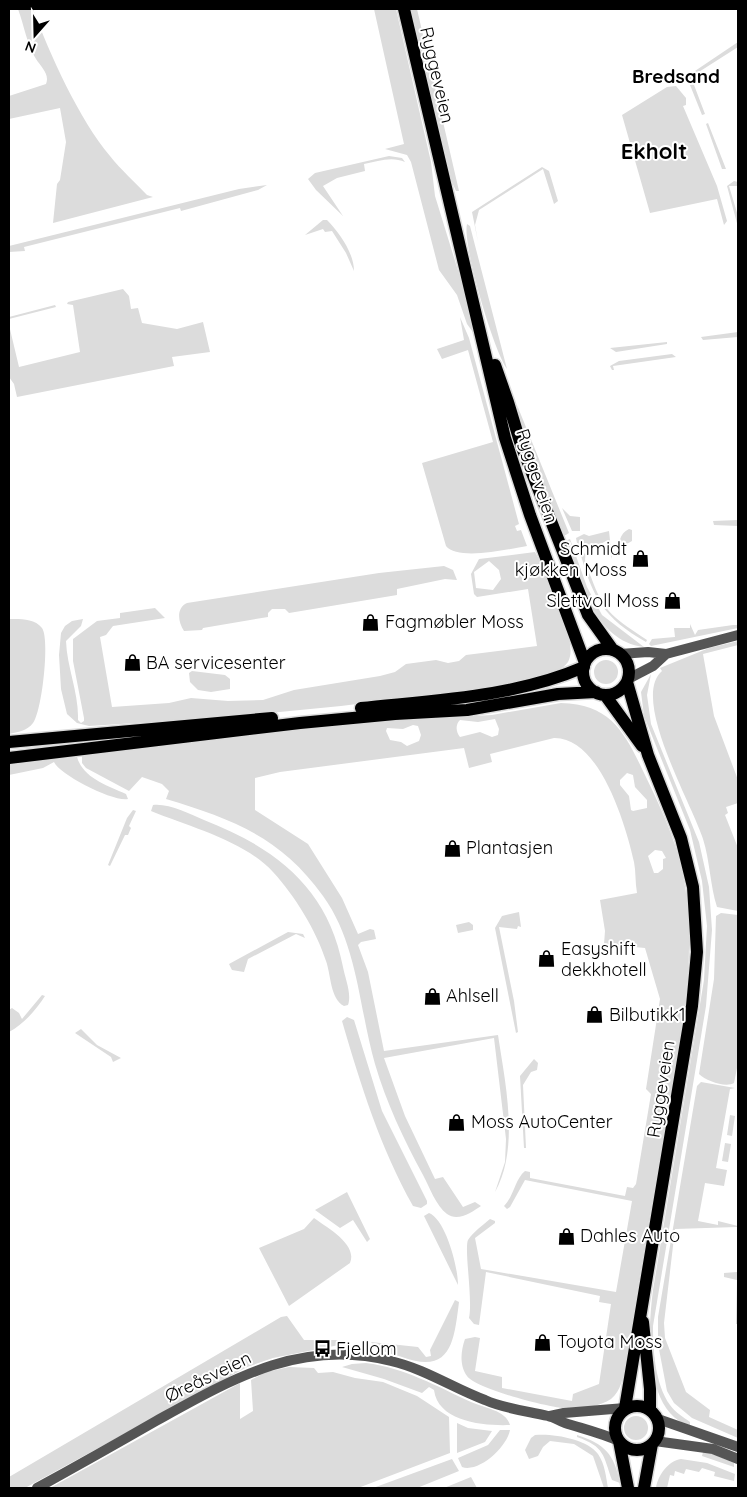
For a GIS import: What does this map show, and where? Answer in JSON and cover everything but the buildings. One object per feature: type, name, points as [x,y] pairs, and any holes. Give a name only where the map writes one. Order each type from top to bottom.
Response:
[{"type":"main road","name":"Ryggeveien","points":[[404,9],[430,124],[480,323],[494,393],[514,468],[585,665]]},
{"type":"main road","name":"Ryggeveien","points":[[480,323],[508,402],[520,445],[588,615],[617,652]]},
{"type":"main road","points":[[9,742],[241,722],[449,699],[524,687],[561,678],[585,665],[596,651],[617,652],[628,665],[628,680],[622,689],[600,694],[558,694],[467,710],[395,714],[300,723],[9,758]]},
{"type":"main road","points":[[585,665],[586,682],[600,694]]},
{"type":"main road","name":"Ryggeveien","points":[[626,1408],[692,1006],[697,952],[693,887],[681,838],[648,755],[628,680]]},
{"type":"main road","name":"Ryggeveien","points":[[600,694],[648,755]]},
{"type":"main road","name":"Ryggeveien","points":[[641,1315],[654,1414]]},
{"type":"main road","points":[[628,1488],[619,1441],[614,1427],[616,1420],[626,1408],[638,1405],[654,1414],[659,1430],[654,1443],[644,1488]]},
{"type":"main road","points":[[619,1441],[631,1450],[639,1450],[654,1443]]},
{"type":"street","points":[[617,652],[666,654],[738,635]]},
{"type":"street","points":[[628,680],[653,666],[666,654]]},
{"type":"street","name":"Øreåsveien","points":[[37,1488],[241,1375],[280,1362],[313,1356],[346,1354],[390,1360],[433,1374],[485,1400],[550,1416],[562,1422],[598,1432],[619,1441]]},
{"type":"street","name":"Øreåsveien","points":[[550,1416],[564,1413],[626,1408]]},
{"type":"street","points":[[654,1414],[738,1447]]},
{"type":"street","points":[[654,1443],[713,1449],[738,1460]]},
{"type":"shaded area","points":[[18,9],[33,9],[66,86],[87,124],[98,141],[119,166],[147,195],[153,197],[53,223],[57,184],[60,180],[66,142],[60,108],[9,119],[9,96],[46,84],[47,80],[44,71],[30,48]]},
{"type":"shaded area","points":[[374,9],[396,9],[431,162],[435,196],[464,290],[475,335],[467,324],[457,295],[439,270],[411,162],[407,155],[385,149],[404,144]]},
{"type":"shaded area","points":[[411,9],[417,9],[459,191],[456,191],[452,182]]},
{"type":"shaded area","points":[[738,42],[738,47],[691,77],[705,114],[702,115],[688,80],[689,75]]},
{"type":"shaded area","points":[[676,86],[686,98],[686,105],[683,106],[717,186],[727,221],[724,225],[717,199],[650,213],[622,115],[667,87]]},
{"type":"shaded area","points":[[708,123],[726,169],[722,169],[706,124]]},
{"type":"shaded area","points":[[389,156],[402,158],[405,162],[390,159],[364,164],[365,171],[337,178],[323,186],[343,216],[316,190],[308,179],[315,173]]},
{"type":"shaded area","points":[[542,167],[549,171],[558,201],[554,204],[543,169],[479,210],[475,225],[478,242],[472,212]]},
{"type":"shaded area","points":[[734,181],[738,182],[738,186],[729,186],[738,216],[738,227],[727,186]]},
{"type":"shaded area","points":[[267,185],[258,190],[181,211],[180,208],[24,247],[25,251],[9,252],[9,246],[239,189]]},
{"type":"shaded area","points":[[323,220],[327,220],[345,243],[349,250],[354,271],[346,253],[332,231],[325,232],[323,229],[305,235]]},
{"type":"shaded area","points":[[467,224],[470,226],[507,369],[501,359],[480,298],[469,253]]},
{"type":"shaded area","points":[[123,289],[129,296],[131,309],[138,308],[142,323],[177,329],[203,322],[210,352],[172,357],[174,366],[17,397],[14,384],[9,377],[9,325],[19,367],[80,352],[73,305],[67,304],[68,302]]},
{"type":"shaded area","points":[[55,305],[56,307],[9,319],[9,317]]},
{"type":"shaded area","points":[[460,317],[469,338],[519,524],[515,526],[517,531],[521,530],[527,546],[484,553],[461,553],[446,546],[422,463],[493,442],[468,350],[442,359],[437,349],[464,340]]},
{"type":"shaded area","points":[[738,332],[738,337],[703,340],[701,337]]},
{"type":"shaded area","points":[[667,342],[667,344],[616,352],[610,348]]},
{"type":"shaded area","points":[[672,354],[676,357],[613,366],[614,370],[610,366],[619,361]]},
{"type":"shaded area","points":[[517,405],[569,533],[564,536],[525,444]]},
{"type":"shaded area","points":[[562,508],[570,516],[580,517],[580,531],[572,531]]},
{"type":"shaded area","points":[[738,520],[738,526],[714,525],[713,521]]},
{"type":"shaded area","points":[[629,529],[632,530],[632,541],[623,546],[619,553],[620,539],[623,533]]},
{"type":"shaded area","points":[[609,531],[612,559],[606,541],[590,550],[577,543],[576,538],[584,534],[589,536]]},
{"type":"shaded area","points":[[570,539],[587,587],[602,615],[644,647],[627,642],[613,633],[601,621],[583,590],[565,541]]},
{"type":"shaded area","points":[[535,552],[566,624],[570,652],[568,662],[562,668],[541,677],[476,689],[341,706],[230,717],[89,726],[77,723],[67,714],[61,689],[59,655],[61,633],[65,626],[72,621],[83,619],[81,626],[66,641],[68,661],[77,700],[78,720],[81,723],[84,721],[84,718],[73,661],[73,639],[97,621],[120,618],[120,613],[155,608],[165,618],[113,626],[106,635],[100,637],[112,707],[169,703],[191,698],[228,701],[263,700],[294,690],[380,676],[395,672],[406,664],[436,660],[448,663],[459,661],[466,655],[537,646],[528,589],[477,597],[474,594],[471,574],[479,559]],"holes":[[[489,561],[499,570],[501,579],[493,590],[476,588],[474,572]]]},
{"type":"shaded area","points":[[580,552],[586,554],[587,569],[606,608],[619,621],[647,640],[646,642],[620,624],[602,606],[590,583]]},
{"type":"shaded area","points":[[444,566],[453,570],[457,580],[445,579],[397,589],[397,595],[289,613],[285,609],[272,609],[268,613],[268,617],[203,628],[202,630],[184,631],[179,620],[181,608],[187,603],[379,573]]},
{"type":"shaded area","points":[[9,619],[35,622],[42,628],[45,660],[42,691],[33,723],[22,731],[9,734]]},
{"type":"shaded area","points":[[690,624],[695,635],[698,630],[733,625],[738,625],[738,628],[651,646],[649,644],[652,639],[675,637],[674,628],[690,628]]},
{"type":"shaded area","points":[[738,641],[738,645],[703,654],[714,716],[738,780],[738,803],[726,807],[728,813],[725,815],[738,848],[738,911],[717,907],[703,839],[666,752],[653,704],[654,685],[662,671],[660,668],[709,648]]},
{"type":"shaded area","points":[[606,660],[611,661],[617,667],[617,677],[611,683],[606,684],[601,683],[595,677],[594,672],[595,667],[601,661]]},
{"type":"shaded area","points":[[192,671],[225,675],[230,679],[230,689],[211,692],[198,690],[190,682],[189,673]]},
{"type":"shaded area","points":[[651,674],[647,695],[651,724],[699,842],[709,887],[712,930],[706,1006],[653,1326],[654,1356],[661,1387],[670,1405],[690,1422],[690,1426],[675,1417],[664,1404],[656,1387],[652,1367],[650,1326],[653,1290],[704,980],[707,926],[702,881],[690,830],[644,716],[641,692]]},
{"type":"shaded area","points":[[561,703],[592,709],[614,723],[630,745],[666,821],[679,858],[687,901],[689,963],[682,1024],[626,1365],[621,1384],[614,1396],[602,1404],[592,1407],[571,1409],[548,1406],[485,1387],[473,1381],[464,1372],[462,1348],[465,1339],[480,1338],[475,1371],[502,1377],[502,1388],[572,1401],[573,1394],[599,1384],[611,1304],[599,1302],[600,1296],[486,1272],[479,1325],[474,1324],[469,1318],[470,1299],[467,1253],[468,1240],[475,1231],[490,1219],[495,1221],[495,1223],[475,1238],[481,1269],[616,1292],[632,1201],[525,1180],[510,1207],[507,1209],[504,1206],[519,1178],[525,1171],[530,1172],[530,1178],[625,1196],[627,1187],[633,1188],[636,1184],[651,1094],[646,1089],[660,999],[645,948],[604,944],[605,931],[600,900],[637,893],[634,862],[625,827],[608,786],[597,767],[585,752],[570,742],[554,738],[490,754],[492,762],[469,768],[464,748],[280,772],[255,778],[255,810],[308,844],[342,898],[358,934],[370,929],[374,930],[376,939],[361,942],[358,945],[368,972],[384,1051],[498,1035],[507,1094],[509,1135],[507,1156],[503,1175],[495,1192],[505,1162],[506,1139],[494,1038],[384,1058],[405,1116],[435,1179],[443,1177],[463,1207],[475,1202],[481,1206],[465,1215],[456,1217],[447,1214],[436,1201],[396,1121],[375,1064],[351,956],[344,935],[335,915],[307,876],[290,859],[253,833],[212,814],[166,799],[169,791],[162,784],[142,777],[129,791],[86,768],[82,763],[82,756],[361,722],[492,715]],"holes":[[[495,719],[499,729],[498,735],[492,737],[480,732],[460,737],[457,728],[460,720],[478,722]],[[413,725],[418,726],[421,735],[419,741],[407,746],[401,742],[390,740],[386,731],[387,728],[403,729]],[[627,773],[633,775],[635,787],[647,800],[647,808],[631,810],[629,796],[620,785],[620,780]],[[655,850],[662,851],[666,858],[663,859],[663,869],[658,873],[654,873],[648,856]]]},
{"type":"shaded area","points":[[77,757],[90,776],[126,794],[128,799],[121,799],[100,792],[76,780],[66,774],[54,762],[43,768],[9,775],[9,765]]},
{"type":"shaded area","points":[[153,805],[179,810],[230,831],[276,858],[295,874],[311,893],[325,915],[336,939],[349,991],[348,1005],[344,1006],[336,998],[328,966],[317,937],[297,903],[273,872],[261,861],[232,843],[151,811]]},
{"type":"shaded area","points":[[133,810],[136,811],[129,826],[131,828],[128,835],[125,835],[110,866],[108,865],[127,818]]},
{"type":"shaded area","points":[[519,912],[521,927],[518,926],[517,929],[499,927],[514,1001],[518,1032],[516,1033],[495,928],[502,916]]},
{"type":"shaded area","points":[[721,913],[738,915],[738,1063],[734,1083],[726,1085],[711,1081],[699,1074],[714,979],[716,916]]},
{"type":"shaded area","points":[[469,922],[473,925],[473,930],[458,933],[456,925]]},
{"type":"shaded area","points":[[288,932],[303,934],[305,938],[296,934],[248,959],[244,972],[232,970],[229,964]]},
{"type":"shaded area","points":[[42,995],[45,996],[34,1011],[25,1021],[9,1032],[9,1010],[12,1008],[19,1013],[22,1019]]},
{"type":"shaded area","points":[[347,1017],[354,1020],[382,1111],[427,1201],[427,1204],[421,1208],[413,1206],[381,1139],[364,1093],[342,1021]]},
{"type":"shaded area","points":[[81,1029],[97,1045],[121,1058],[113,1062],[111,1057],[75,1033]]},
{"type":"shaded area","points":[[534,1059],[538,1063],[537,1070],[531,1072],[523,1085],[526,1148],[524,1148],[520,1076]]},
{"type":"shaded area","points":[[701,1082],[735,1088],[730,1089],[716,1168],[727,1170],[724,1186],[705,1183],[698,1221],[718,1225],[718,1221],[738,1226],[738,1324],[736,1324],[737,1280],[724,1277],[724,1273],[737,1272],[737,1227],[675,1229],[664,1323],[665,1338],[686,1392],[710,1410],[709,1417],[738,1430],[738,1438],[692,1418],[674,1403],[667,1391],[658,1344],[658,1317],[697,1086]]},
{"type":"shaded area","points":[[730,1115],[735,1116],[732,1136],[727,1135]]},
{"type":"shaded area","points":[[725,1143],[731,1144],[728,1162],[722,1161]]},
{"type":"shaded area","points":[[347,1192],[370,1239],[367,1242],[353,1220],[340,1228],[315,1210]]},
{"type":"shaded area","points":[[429,1213],[435,1217],[446,1234],[456,1267],[458,1285],[424,1216]]},
{"type":"shaded area","points":[[314,1218],[333,1231],[345,1243],[351,1256],[350,1263],[289,1306],[259,1248],[304,1229]]},
{"type":"shaded area","points":[[455,1300],[459,1302],[452,1342],[440,1358],[431,1362],[418,1361],[385,1352],[371,1342],[418,1347],[426,1357],[431,1356],[430,1350]]},
{"type":"shaded area","points":[[287,1316],[304,1340],[344,1340],[344,1344],[273,1358],[247,1367],[25,1488],[9,1488],[9,1477],[281,1317]]},
{"type":"shaded area","points":[[366,1363],[407,1373],[471,1402],[494,1410],[504,1416],[510,1425],[476,1423],[464,1420],[444,1409],[437,1401],[434,1390],[429,1387],[422,1393],[384,1379],[342,1367]]},
{"type":"shaded area","points":[[289,1367],[314,1368],[318,1373],[333,1372],[355,1378],[383,1382],[417,1396],[449,1417],[450,1453],[358,1488],[50,1488],[240,1383],[240,1419],[253,1411],[251,1380],[266,1372]]},
{"type":"shaded area","points":[[636,1416],[641,1417],[647,1423],[647,1433],[641,1439],[636,1440],[631,1439],[625,1433],[624,1428],[625,1423],[631,1417]]},
{"type":"shaded area","points":[[457,1423],[468,1428],[492,1431],[485,1442],[457,1453]]},
{"type":"shaded area","points":[[500,1430],[510,1430],[504,1444],[498,1451],[476,1466],[462,1467],[458,1458],[488,1445]]},
{"type":"shaded area","points":[[535,1435],[569,1438],[586,1444],[593,1449],[602,1462],[608,1488],[604,1488],[593,1456],[574,1444],[550,1441],[543,1447],[538,1456],[529,1459],[525,1450],[531,1438]]},
{"type":"shaded area","points":[[577,1435],[595,1442],[607,1452],[615,1465],[620,1483],[612,1480],[602,1453],[598,1448],[577,1437]]},
{"type":"shaded area","points":[[703,1452],[711,1453],[734,1463],[734,1467],[702,1456]]},
{"type":"shaded area","points":[[452,1459],[459,1471],[417,1488],[373,1488]]},
{"type":"shaded area","points":[[676,1460],[707,1463],[735,1474],[734,1481],[714,1476],[715,1472],[702,1468],[699,1472],[686,1469],[684,1474],[675,1471],[674,1476],[670,1475],[667,1488],[656,1488],[664,1469]]},
{"type":"shaded area","points":[[471,1477],[477,1488],[444,1488]]},
{"type":"place","name":"Schmidt kjøkken Moss","points":[[641,559]]},
{"type":"place","name":"Slettvoll Moss","points":[[673,601]]},
{"type":"place","name":"Fagmøbler Moss","points":[[371,622]]},
{"type":"place","name":"BA servicesenter","points":[[132,663]]},
{"type":"place","name":"Plantasjen","points":[[452,848]]},
{"type":"place","name":"Easyshift dekkhotell","points":[[547,959]]},
{"type":"place","name":"Ahlsell","points":[[432,996]]},
{"type":"place","name":"Bilbutikk1","points":[[595,1015]]},
{"type":"place","name":"Moss AutoCenter","points":[[457,1122]]},
{"type":"place","name":"Dahles Auto","points":[[566,1236]]},
{"type":"place","name":"Toyota Moss","points":[[543,1342]]},
{"type":"place","name":"Fjellom","points":[[322,1349]]},
{"type":"district","name":"Bredsand","points":[[676,76]]},
{"type":"district","name":"Ekholt","points":[[654,151]]}]
